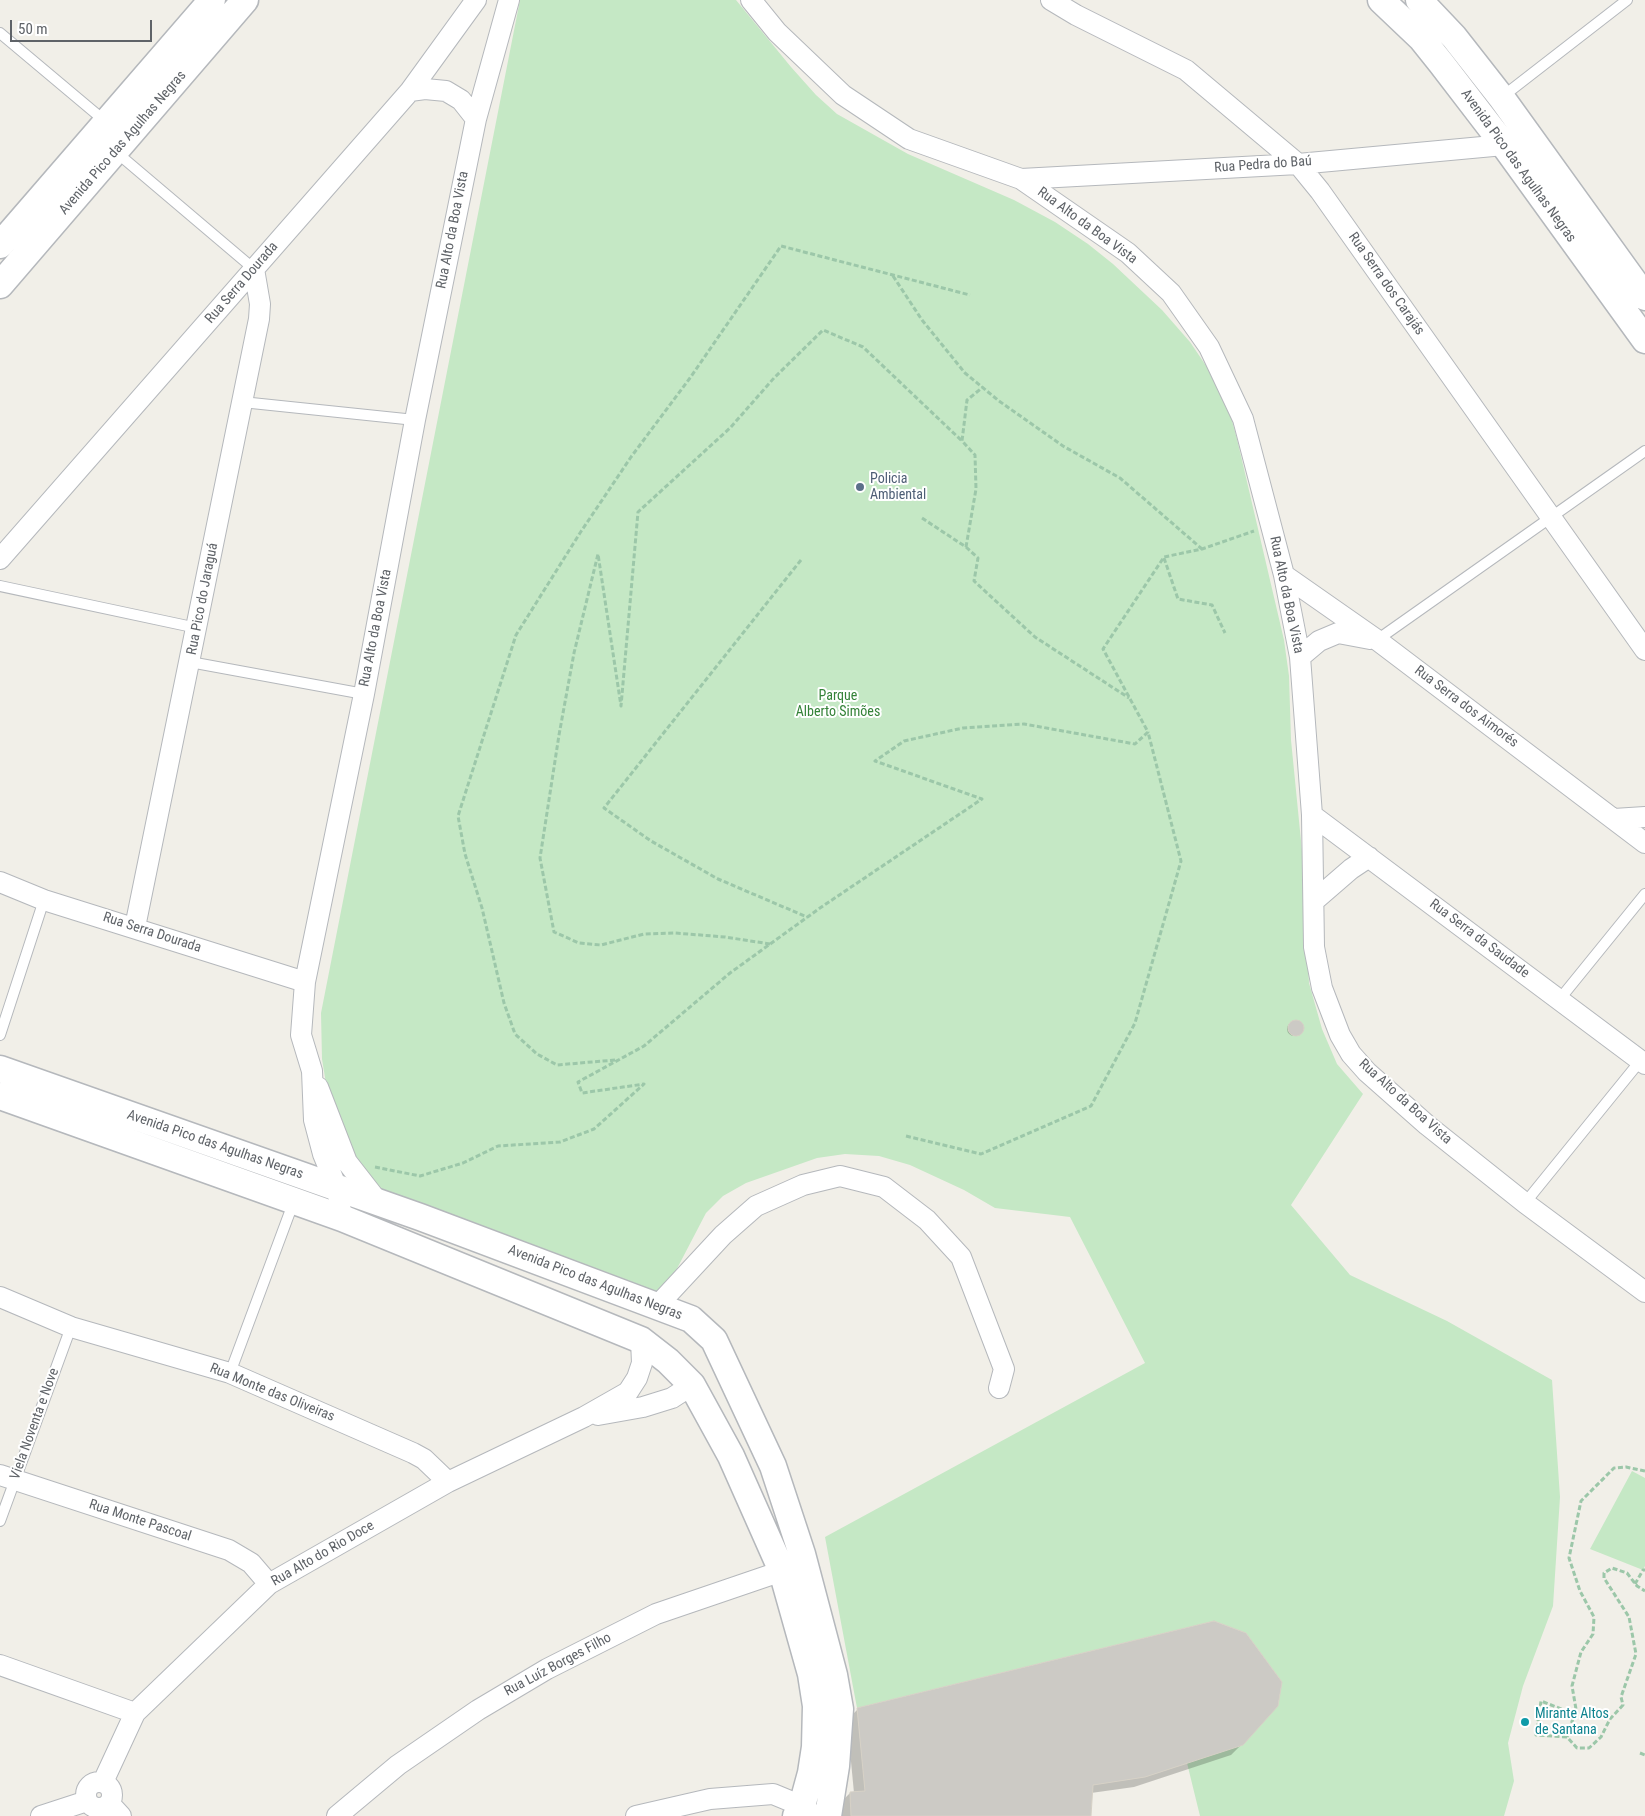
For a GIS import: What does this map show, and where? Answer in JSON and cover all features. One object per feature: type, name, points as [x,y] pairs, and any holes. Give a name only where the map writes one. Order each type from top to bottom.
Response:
[{"type":"street","name":"Avenida Pico das Agulhas Negras","points":[[0,245],[212,0]]},
{"type":"street","name":"Avenida Pico das Agulhas Negras","points":[[0,285],[245,0]]},
{"type":"street","name":"Rua Serra Dourada","points":[[1,556],[410,91],[476,0]]},
{"type":"street","name":"Rua Alto da Boa Vista","points":[[499,37],[502,0]]},
{"type":"street","name":"Rua Alto da Boa Vista","points":[[342,1218],[337,1188],[323,1154],[314,1120],[312,1071],[301,1035],[305,982],[364,694],[415,420],[476,119],[509,0]]},
{"type":"street","name":"Rua Alto da Boa Vista","points":[[751,0],[777,32],[842,95],[909,139],[1021,179],[1128,253],[1171,293],[1209,347],[1243,418],[1284,575],[1300,657],[1312,815],[1314,947],[1320,979],[1329,1010],[1351,1054],[1367,1072],[1428,1126],[1525,1203],[1645,1292]]},
{"type":"street","name":"Rua Serra dos Carajás","points":[[1051,0],[1076,15],[1186,70],[1298,164],[1320,191],[1645,650]]},
{"type":"street","name":"Avenida Pico das Agulhas Negras","points":[[1381,0],[1421,38],[1504,145],[1645,340]]},
{"type":"street","name":"Avenida Pico das Agulhas Negras","points":[[1419,0],[1454,37],[1501,97],[1645,297]]},
{"type":"street","points":[[410,91],[446,91],[461,100],[476,119]]},
{"type":"street","name":"Rua Pedra do Baú","points":[[1021,179],[1298,164],[1504,145]]},
{"type":"street","name":"Rua Pico do Jaraguá","points":[[135,927],[198,628],[260,311],[254,270]]},
{"type":"street","name":"Rua Serra dos Aimorés","points":[[1284,575],[1377,640],[1645,843]]},
{"type":"street","points":[[1300,657],[1319,641],[1338,633],[1377,640]]},
{"type":"street","name":"Rua Serra da Saudade","points":[[1312,815],[1643,1062]]},
{"type":"street","points":[[1614,819],[1645,817]]},
{"type":"street","points":[[1314,901],[1350,869],[1369,857]]},
{"type":"street","name":"Rua Serra Dourada","points":[[0,882],[44,900],[135,927],[305,982]]},
{"type":"street","name":"Avenida Pico das Agulhas Negras","points":[[0,1069],[379,1203],[658,1305],[691,1319],[714,1340],[774,1466],[816,1706],[815,1747],[804,1813]]},
{"type":"street","points":[[312,1071],[347,1162],[379,1203]]},
{"type":"street","name":"Avenida Pico das Agulhas Negras","points":[[0,1096],[342,1218],[642,1340],[668,1361],[692,1385],[792,1563],[834,1675],[840,1709],[836,1766],[828,1816]]},
{"type":"street","points":[[584,1417],[628,1392],[637,1378],[642,1363],[642,1340],[646,1319],[723,1235],[756,1206],[803,1185],[840,1176],[884,1187],[927,1220],[960,1257],[1004,1369],[999,1388]]},
{"type":"street","name":"Rua Monte das Oliveiras","points":[[0,1297],[71,1327],[230,1373],[413,1453],[424,1459],[448,1482]]},
{"type":"street","points":[[584,1417],[643,1407],[672,1398],[692,1385],[713,1376],[724,1360]]},
{"type":"street","name":"Rua Alto do Rio Doce","points":[[103,1782],[135,1713],[269,1584],[448,1482],[584,1417]]},
{"type":"street","name":"Rua Monte Pascoal","points":[[7,1478],[229,1550],[251,1563],[269,1584]]},
{"type":"street","name":"Rua Luíz Borges Filho","points":[[337,1816],[398,1765],[478,1710],[547,1669],[656,1614],[792,1563]]},
{"type":"street","points":[[0,1665],[135,1713]]},
{"type":"street","points":[[94,1782],[103,1782],[112,1791],[115,1810],[98,1808],[88,1801],[88,1788],[94,1782]]},
{"type":"street","points":[[636,1816],[710,1798],[773,1794],[804,1813]]},
{"type":"street","points":[[41,1816],[88,1801]]},
{"type":"lane","points":[[1501,97],[1628,0]]},
{"type":"lane","points":[[0,32],[107,122]]},
{"type":"lane","points":[[115,152],[254,270]]},
{"type":"lane","points":[[242,402],[415,420]]},
{"type":"lane","points":[[1377,640],[1552,519],[1645,451]]},
{"type":"lane","points":[[0,586],[198,628]]},
{"type":"lane","points":[[190,662],[364,694]]},
{"type":"lane","points":[[1560,1000],[1645,894]]},
{"type":"lane","points":[[0,1035],[44,900]]},
{"type":"lane","points":[[1525,1203],[1643,1062]]},
{"type":"lane","points":[[230,1373],[294,1200]]},
{"type":"lane","name":"Viela Noventa e Nove","points":[[0,1521],[7,1478],[71,1327]]},
{"type":"path","points":[[618,1060],[557,1065],[537,1054],[515,1034],[504,1003],[482,908],[465,854],[458,816],[516,635],[580,533],[631,457],[690,378],[781,246],[970,296]]},
{"type":"path","points":[[892,275],[922,320],[965,373],[1063,446],[1120,478],[1202,549]]},
{"type":"path","points":[[771,944],[726,937],[675,933],[644,934],[601,945],[579,942],[554,932],[540,858],[572,662],[598,554],[621,706],[638,512],[730,428],[774,378],[823,330],[863,347],[975,455],[976,489],[966,547]]},
{"type":"path","points":[[962,441],[967,400],[983,387]]},
{"type":"path","points":[[922,518],[966,547],[978,558],[974,581],[1021,625],[1035,637],[1130,698]]},
{"type":"path","points":[[906,1136],[980,1154],[1091,1106],[1135,1023],[1181,861],[1148,732],[1103,649],[1164,557],[1202,549],[1270,525]]},
{"type":"path","points":[[1164,557],[1178,598],[1212,605],[1225,633]]},
{"type":"path","points":[[801,560],[604,808],[651,841],[718,878],[808,917]]},
{"type":"path","points":[[347,1162],[420,1176],[463,1163],[498,1146],[560,1142],[594,1129],[644,1084],[582,1093],[578,1082],[644,1046],[730,973],[808,917],[982,799],[875,761],[904,741],[963,728],[1024,724],[1135,744],[1148,732]]},
{"type":"path","points":[[1567,1737],[1576,1709],[1572,1686],[1581,1652],[1593,1634],[1594,1617],[1580,1591],[1569,1558],[1581,1501],[1614,1468],[1626,1467],[1645,1471]]},
{"type":"path","points":[[1574,1714],[1542,1701],[1536,1735],[1567,1737],[1578,1748],[1589,1748],[1601,1737],[1610,1719],[1623,1705],[1621,1697],[1636,1654],[1629,1617],[1604,1578],[1604,1573],[1612,1568],[1627,1573],[1635,1584],[1645,1591]]},
{"type":"path","points":[[1635,1584],[1643,1570],[1645,1570]]},
{"type":"path","points":[[1640,1753],[1645,1755]]},
{"type":"green space","name":"Parque Alberto Simões","points":[[520,0],[736,0],[791,67],[816,95],[837,114],[908,154],[1014,200],[1055,222],[1088,244],[1113,264],[1162,310],[1190,342],[1213,376],[1230,413],[1237,439],[1284,640],[1289,676],[1291,740],[1302,851],[1309,983],[1322,1029],[1337,1064],[1363,1094],[1291,1205],[1350,1275],[1447,1321],[1552,1380],[1560,1497],[1553,1606],[1523,1686],[1508,1743],[1514,1781],[1504,1816],[1200,1816],[1187,1763],[1278,1706],[1282,1682],[1246,1633],[1214,1621],[857,1708],[825,1537],[1145,1363],[1070,1217],[995,1208],[964,1190],[910,1165],[879,1156],[845,1154],[817,1158],[746,1183],[723,1196],[706,1213],[670,1282],[655,1294],[382,1197],[348,1148],[328,1096],[322,1059],[321,1013]]},
{"type":"green space","points":[[1632,1471],[1645,1478],[1645,1566],[1643,1570],[1590,1549]]},
{"type":"building","points":[[1296,1020],[1304,1028],[1296,1036],[1288,1028]]},
{"type":"building","points":[[1214,1621],[1246,1633],[1282,1682],[1278,1706],[1243,1745],[1145,1777],[1093,1785],[1091,1816],[851,1816],[850,1792],[865,1791],[857,1708]]},
{"type":"place","name":"Policia Ambiental","points":[[860,487]]},
{"type":"place","name":"Mirante Altos de Santana","points":[[1525,1722]]}]
